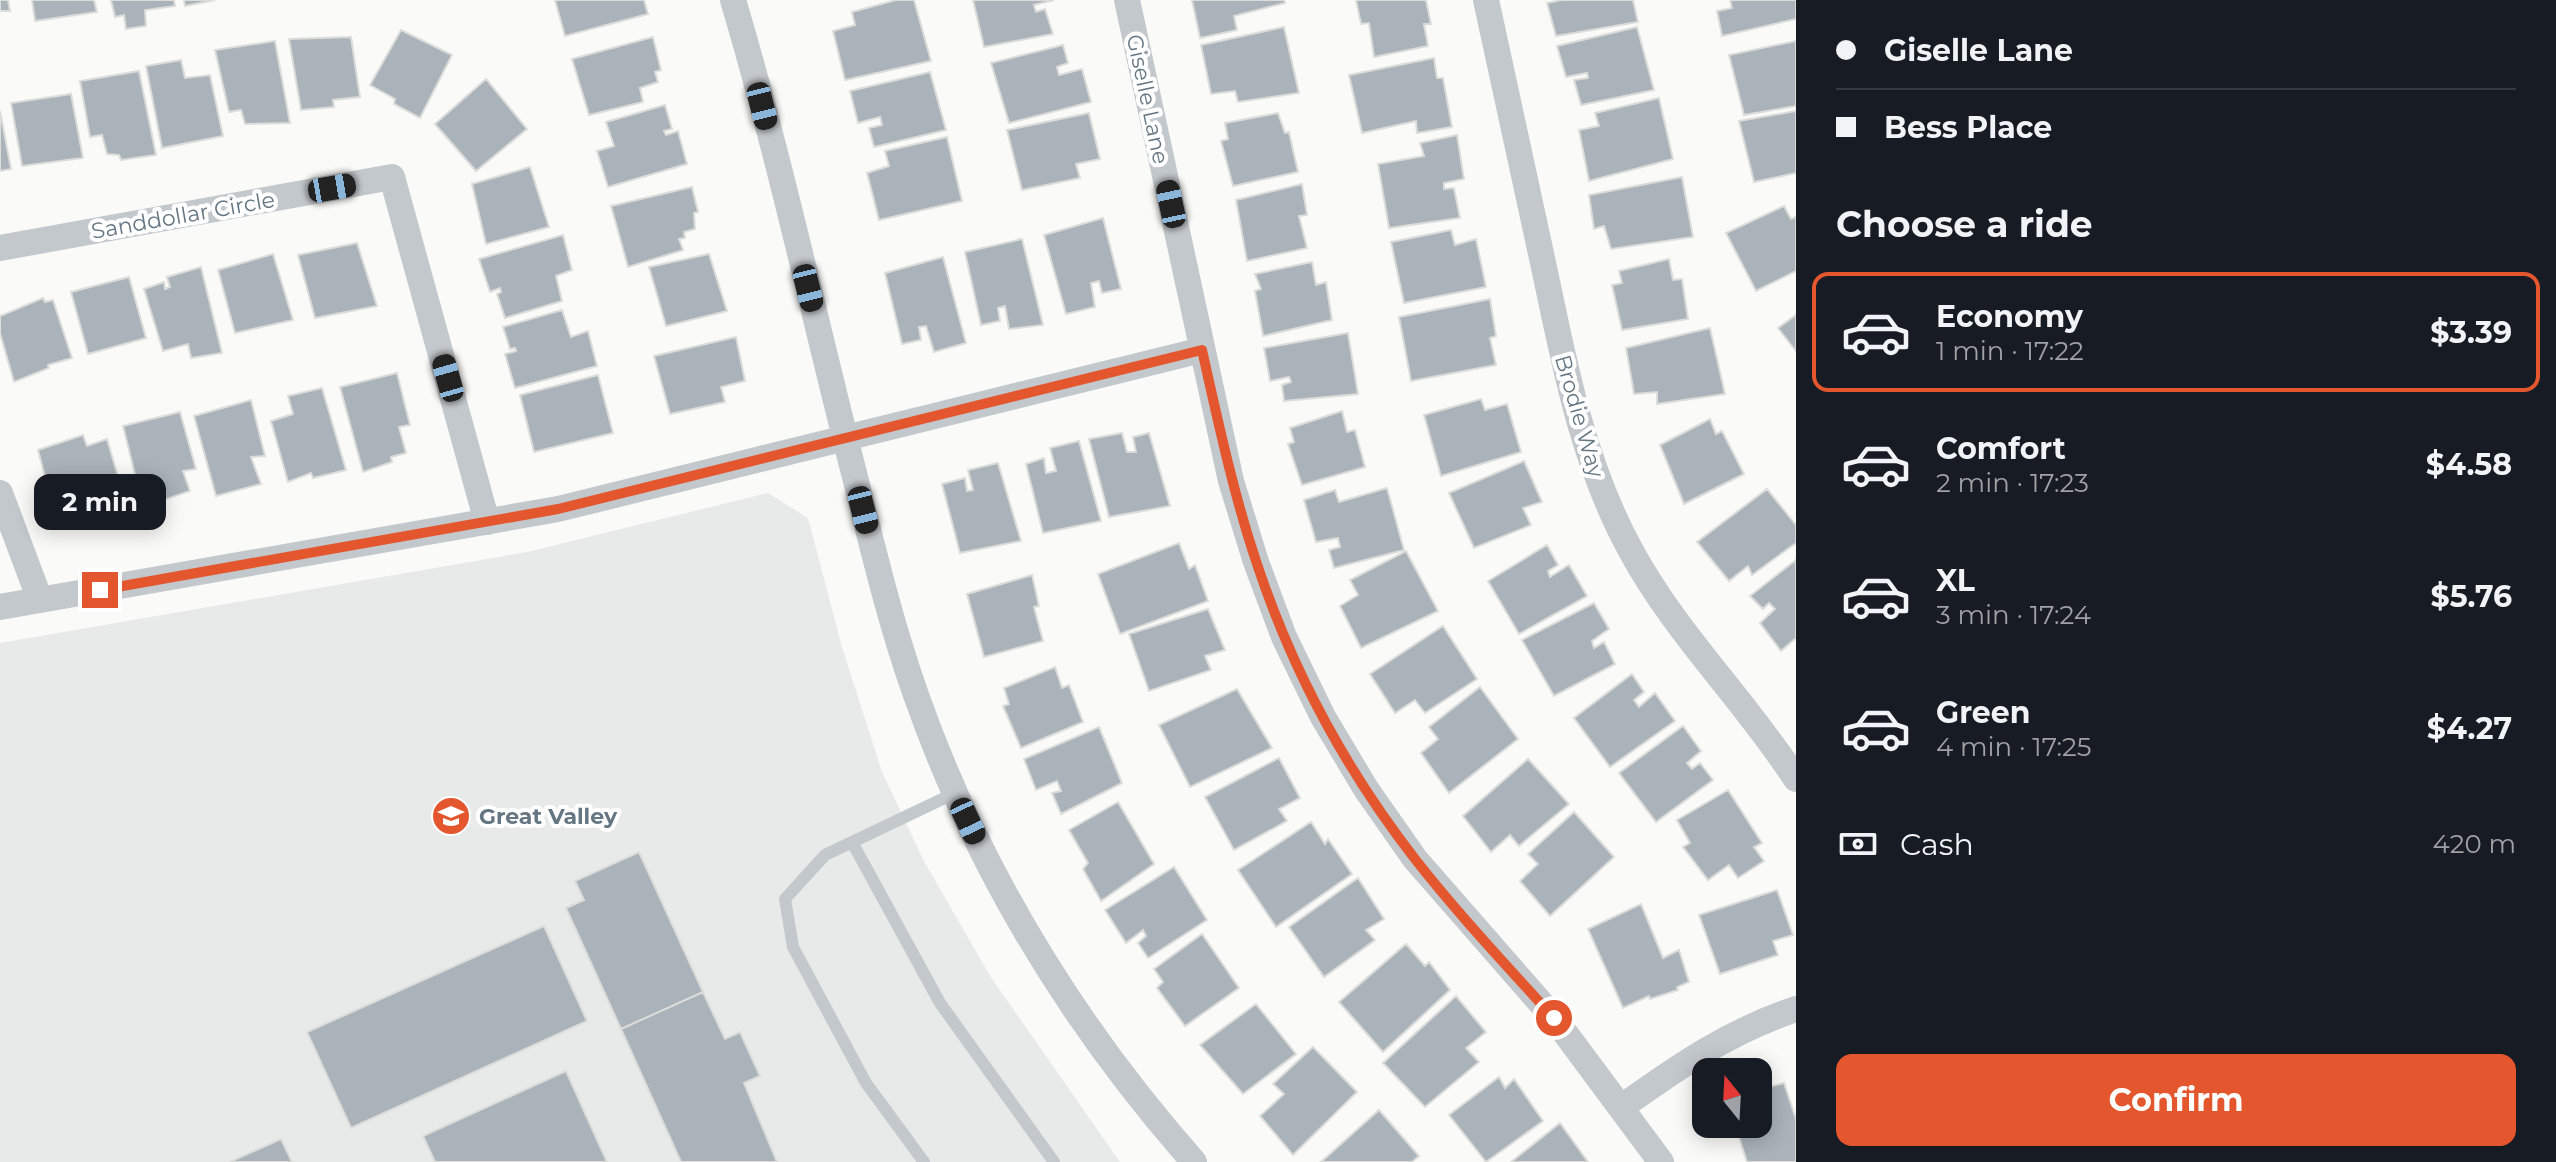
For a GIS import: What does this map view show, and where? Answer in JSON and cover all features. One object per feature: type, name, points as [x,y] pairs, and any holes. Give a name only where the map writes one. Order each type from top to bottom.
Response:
[{"type":"street","points":[[733,0],[890,617],[916,696],[955,793],[1019,921],[1110,1060],[1194,1162]]},
{"type":"street","name":"Giselle Lane","points":[[1127,0],[1231,481],[1284,637],[1323,717],[1366,789],[1415,859],[1554,1018],[1623,1106],[1661,1162]]},
{"type":"street","name":"Brodie Way","points":[[1486,0],[1573,405],[1598,481],[1629,548],[1667,610],[1765,732],[1796,779]]},
{"type":"street","name":"Sanddollar Circle","points":[[0,248],[392,177],[487,522]]},
{"type":"street","points":[[0,607],[558,509],[1202,350]]},
{"type":"street","points":[[0,493],[40,600]]},
{"type":"street","points":[[1623,1106],[1707,1047],[1753,1024],[1796,1009]]},
{"type":"lane","points":[[924,1162],[866,1083],[793,947],[785,899],[825,855],[955,793]]},
{"type":"lane","points":[[852,842],[940,1003],[1054,1162]]},
{"type":"shaded area","name":"Great Valley","points":[[768,493],[808,518],[842,647],[882,772],[924,861],[990,976],[1120,1162],[0,1162],[0,643],[527,552]]},
{"type":"building","points":[[0,0],[8,0],[10,11],[0,11]]},
{"type":"building","points":[[32,0],[94,0],[97,12],[35,21]]},
{"type":"building","points":[[111,0],[174,0],[175,6],[145,10],[146,26],[126,29],[124,15],[115,17]]},
{"type":"building","points":[[184,0],[215,0],[185,6]]},
{"type":"building","points":[[555,0],[644,0],[648,14],[565,36]]},
{"type":"building","points":[[896,0],[914,0],[931,61],[845,80],[833,31],[855,25],[852,12]]},
{"type":"building","points":[[973,0],[1054,0],[1034,5],[1036,12],[1045,9],[1053,34],[984,47]]},
{"type":"building","points":[[1192,0],[1284,0],[1285,3],[1234,16],[1237,30],[1200,38]]},
{"type":"building","points":[[1356,0],[1426,0],[1431,24],[1424,24],[1428,46],[1374,57],[1369,23],[1361,24]]},
{"type":"building","points":[[1561,0],[1633,0],[1638,22],[1556,36],[1547,3]]},
{"type":"building","points":[[1730,0],[1796,0],[1796,19],[1722,36],[1717,11],[1732,8]]},
{"type":"building","points":[[1284,27],[1299,93],[1238,102],[1235,91],[1211,94],[1201,45]]},
{"type":"building","points":[[1637,27],[1654,90],[1581,105],[1574,80],[1588,78],[1587,73],[1566,77],[1557,46]]},
{"type":"building","points":[[401,30],[452,55],[420,118],[394,104],[395,99],[370,85]]},
{"type":"building","points":[[351,37],[360,97],[333,100],[334,107],[301,110],[289,39]]},
{"type":"building","points":[[653,37],[661,70],[655,72],[658,82],[640,88],[643,102],[589,115],[572,59]]},
{"type":"building","points":[[275,41],[290,123],[245,124],[241,110],[229,112],[215,50]]},
{"type":"building","points":[[1796,41],[1796,106],[1744,115],[1729,55]]},
{"type":"building","points":[[1063,45],[1068,63],[1057,67],[1059,75],[1082,69],[1091,102],[1009,123],[991,63]]},
{"type":"building","points":[[1434,58],[1437,78],[1443,78],[1452,127],[1417,133],[1416,121],[1362,133],[1349,75]]},
{"type":"building","points":[[181,60],[185,78],[210,75],[223,136],[162,148],[146,66]]},
{"type":"building","points":[[139,71],[156,155],[121,160],[119,155],[107,154],[102,135],[90,137],[80,81]]},
{"type":"building","points":[[930,72],[946,130],[874,147],[869,128],[882,125],[880,117],[858,123],[850,91]]},
{"type":"building","points":[[486,79],[527,129],[476,171],[435,124]]},
{"type":"building","points":[[71,94],[83,158],[22,166],[11,103]]},
{"type":"building","points":[[1659,98],[1673,159],[1589,181],[1579,130],[1599,126],[1595,113]]},
{"type":"building","points":[[665,105],[672,129],[664,131],[666,135],[678,131],[687,164],[608,187],[597,151],[614,146],[606,122]]},
{"type":"building","points":[[0,111],[11,169],[0,171]]},
{"type":"building","points":[[1796,111],[1796,173],[1754,182],[1739,121]]},
{"type":"building","points":[[1089,113],[1100,159],[1076,164],[1080,178],[1022,190],[1007,130]]},
{"type":"building","points":[[1278,113],[1285,133],[1289,132],[1298,172],[1233,186],[1221,141],[1228,139],[1225,123]]},
{"type":"building","points":[[1457,135],[1464,179],[1444,183],[1444,189],[1454,188],[1460,218],[1389,228],[1378,164],[1424,156],[1420,143]]},
{"type":"building","points":[[947,137],[962,201],[879,220],[867,173],[889,166],[885,151]]},
{"type":"building","points":[[530,167],[549,227],[486,244],[472,184]]},
{"type":"building","points":[[1682,177],[1693,237],[1611,249],[1604,226],[1594,229],[1589,195]]},
{"type":"building","points":[[1302,184],[1307,215],[1299,216],[1307,248],[1247,261],[1236,200]]},
{"type":"building","points":[[692,187],[698,212],[694,213],[695,229],[684,232],[685,238],[679,239],[683,250],[628,267],[611,206]]},
{"type":"building","points":[[1784,206],[1791,219],[1796,217],[1796,271],[1756,291],[1726,233]]},
{"type":"building","points":[[1103,218],[1121,289],[1102,293],[1099,281],[1091,283],[1095,307],[1066,314],[1044,235]]},
{"type":"building","points":[[1451,230],[1455,245],[1476,239],[1486,287],[1404,303],[1391,242]]},
{"type":"building","points":[[563,235],[572,270],[556,276],[562,301],[505,318],[497,294],[501,292],[500,288],[490,292],[479,259]]},
{"type":"building","points":[[1022,239],[1043,325],[1009,329],[1005,306],[998,308],[1000,321],[981,325],[965,252]]},
{"type":"building","points":[[357,243],[377,306],[315,318],[298,255]]},
{"type":"building","points":[[273,254],[293,320],[235,333],[218,270]]},
{"type":"building","points":[[709,254],[727,311],[666,326],[649,267]]},
{"type":"building","points":[[943,257],[966,343],[934,352],[926,326],[919,327],[921,340],[902,344],[885,273]]},
{"type":"building","points":[[1669,259],[1673,280],[1682,279],[1688,319],[1622,330],[1612,285],[1622,283],[1619,271]]},
{"type":"building","points":[[1312,262],[1316,285],[1326,282],[1332,320],[1263,336],[1255,291],[1261,289],[1255,274]]},
{"type":"building","points":[[201,267],[222,353],[191,358],[188,344],[163,351],[144,289],[164,282],[165,289],[170,287],[167,277]]},
{"type":"building","points":[[129,277],[146,338],[88,354],[71,292]]},
{"type":"building","points":[[43,298],[45,302],[53,300],[72,358],[48,365],[49,368],[14,382],[0,333],[0,316]]},
{"type":"building","points":[[1490,299],[1496,336],[1490,338],[1496,365],[1411,381],[1399,317]]},
{"type":"building","points":[[562,310],[571,337],[588,331],[597,366],[515,388],[505,354],[516,351],[515,348],[510,349],[503,327]]},
{"type":"building","points":[[1796,315],[1796,351],[1778,328]]},
{"type":"building","points":[[1710,328],[1725,394],[1657,404],[1657,392],[1634,394],[1626,348]]},
{"type":"building","points":[[1348,333],[1358,394],[1284,401],[1282,385],[1291,382],[1289,377],[1270,381],[1264,348]]},
{"type":"building","points":[[736,337],[745,381],[721,387],[725,402],[670,414],[654,356]]},
{"type":"building","points":[[397,373],[410,425],[399,427],[406,453],[391,457],[392,462],[363,472],[340,387]]},
{"type":"building","points":[[598,375],[613,433],[534,452],[520,395]]},
{"type":"building","points":[[322,388],[346,470],[313,478],[311,473],[288,482],[271,421],[293,414],[288,396]]},
{"type":"building","points":[[1481,399],[1485,410],[1507,404],[1521,452],[1441,476],[1424,415]]},
{"type":"building","points":[[251,400],[265,456],[251,457],[261,484],[216,496],[194,416]]},
{"type":"building","points":[[1342,411],[1347,432],[1355,430],[1365,467],[1302,485],[1288,444],[1294,442],[1290,428]]},
{"type":"building","points":[[180,412],[196,469],[183,471],[190,491],[143,507],[123,426]]},
{"type":"building","points":[[1710,419],[1716,434],[1722,431],[1744,474],[1684,504],[1660,445]]},
{"type":"building","points":[[1122,433],[1127,452],[1136,452],[1133,437],[1149,433],[1170,506],[1109,517],[1089,439]]},
{"type":"building","points":[[83,435],[87,446],[107,439],[127,507],[68,525],[61,490],[49,492],[38,450]]},
{"type":"building","points":[[1079,441],[1101,521],[1043,533],[1026,464],[1044,458],[1046,473],[1056,471],[1050,448]]},
{"type":"building","points":[[1524,461],[1542,502],[1523,508],[1531,525],[1474,548],[1449,493]]},
{"type":"building","points":[[998,463],[1021,541],[960,553],[942,484],[965,478],[967,491],[973,490],[968,470]]},
{"type":"building","points":[[1387,488],[1404,550],[1334,568],[1329,550],[1340,547],[1338,538],[1316,542],[1304,500],[1335,490],[1339,502]]},
{"type":"building","points":[[1767,489],[1796,525],[1796,543],[1752,575],[1748,566],[1729,581],[1697,542]]},
{"type":"building","points":[[1179,543],[1189,569],[1195,565],[1208,601],[1120,634],[1098,574]]},
{"type":"building","points":[[1547,545],[1558,565],[1548,571],[1550,577],[1569,565],[1587,596],[1519,634],[1488,581]]},
{"type":"building","points":[[1406,551],[1438,611],[1361,648],[1340,606],[1358,595],[1350,580]]},
{"type":"building","points":[[1796,560],[1796,638],[1781,651],[1760,623],[1775,609],[1769,603],[1763,609],[1750,596]]},
{"type":"building","points":[[1032,575],[1039,606],[1034,607],[1043,641],[984,657],[967,594]]},
{"type":"building","points":[[1594,603],[1609,629],[1592,641],[1594,648],[1604,642],[1615,664],[1554,696],[1522,640]]},
{"type":"building","points":[[1208,609],[1225,650],[1205,656],[1211,670],[1149,691],[1129,634]]},
{"type":"building","points":[[1443,626],[1477,679],[1425,713],[1415,700],[1395,713],[1370,674]]},
{"type":"building","points":[[1055,667],[1062,688],[1069,685],[1083,722],[1021,748],[1003,706],[1009,704],[1004,688]]},
{"type":"building","points":[[1632,674],[1644,692],[1634,700],[1639,707],[1655,693],[1675,721],[1610,767],[1574,718]]},
{"type":"building","points":[[1480,687],[1518,739],[1449,793],[1421,753],[1438,739],[1429,727]]},
{"type":"building","points":[[1237,689],[1272,748],[1190,787],[1159,725]]},
{"type":"building","points":[[1683,726],[1701,751],[1687,763],[1692,769],[1700,763],[1713,780],[1656,822],[1619,773]]},
{"type":"building","points":[[1099,727],[1122,783],[1061,814],[1052,793],[1061,791],[1057,781],[1036,790],[1024,759]]},
{"type":"building","points":[[1279,758],[1300,798],[1279,809],[1287,821],[1234,850],[1205,797]]},
{"type":"building","points":[[1528,759],[1569,804],[1519,846],[1510,835],[1491,852],[1463,816]]},
{"type":"building","points":[[1728,790],[1762,843],[1754,847],[1764,861],[1738,878],[1729,865],[1708,880],[1683,847],[1690,843],[1677,820]]},
{"type":"building","points":[[1118,802],[1154,864],[1101,901],[1083,869],[1088,863],[1069,830]]},
{"type":"building","points":[[1574,812],[1614,857],[1550,916],[1520,881],[1538,864],[1528,854]]},
{"type":"building","points":[[1311,822],[1325,844],[1328,839],[1352,874],[1276,927],[1238,870]]},
{"type":"building","points":[[639,852],[703,992],[621,1029],[566,908],[584,900],[575,881]]},
{"type":"building","points":[[1174,867],[1207,920],[1148,958],[1138,943],[1146,936],[1143,930],[1126,943],[1105,910]]},
{"type":"building","points":[[1358,878],[1384,919],[1366,930],[1375,940],[1324,977],[1289,927]]},
{"type":"building","points":[[1777,890],[1793,935],[1773,941],[1778,955],[1720,974],[1699,915]]},
{"type":"building","points":[[1641,904],[1663,958],[1679,950],[1689,982],[1677,987],[1678,990],[1650,999],[1649,996],[1623,1008],[1588,929]]},
{"type":"building","points":[[544,926],[587,1021],[351,1128],[307,1032]]},
{"type":"building","points":[[1202,934],[1239,988],[1185,1026],[1157,988],[1163,982],[1154,969]]},
{"type":"building","points":[[1406,944],[1425,966],[1429,962],[1450,990],[1383,1052],[1339,1002]]},
{"type":"building","points":[[703,992],[725,1039],[740,1032],[760,1076],[744,1083],[777,1162],[681,1162],[621,1029]]},
{"type":"building","points":[[1456,996],[1486,1032],[1466,1048],[1479,1062],[1425,1107],[1383,1063]]},
{"type":"building","points":[[1256,1004],[1296,1054],[1243,1094],[1200,1045]]},
{"type":"building","points":[[1313,1047],[1357,1092],[1293,1155],[1260,1116],[1284,1094],[1273,1084]]},
{"type":"building","points":[[566,1071],[607,1162],[435,1162],[423,1136]]},
{"type":"building","points":[[1499,1077],[1505,1088],[1514,1079],[1543,1121],[1486,1162],[1449,1115]]},
{"type":"building","points":[[1784,1083],[1796,1119],[1796,1162],[1747,1162],[1739,1138],[1772,1138],[1772,1086]]},
{"type":"building","points":[[1379,1110],[1419,1156],[1412,1162],[1321,1162]]},
{"type":"building","points":[[1560,1123],[1588,1162],[1511,1162]]},
{"type":"building","points":[[281,1139],[292,1162],[230,1162]]},
{"type":"place","name":"Great Valley","points":[[451,816]]},
{"type":"route","points":[[100,590],[558,509],[1202,350],[1231,481],[1256,562],[1284,637],[1323,717],[1366,789],[1415,859],[1554,1018]]}]
